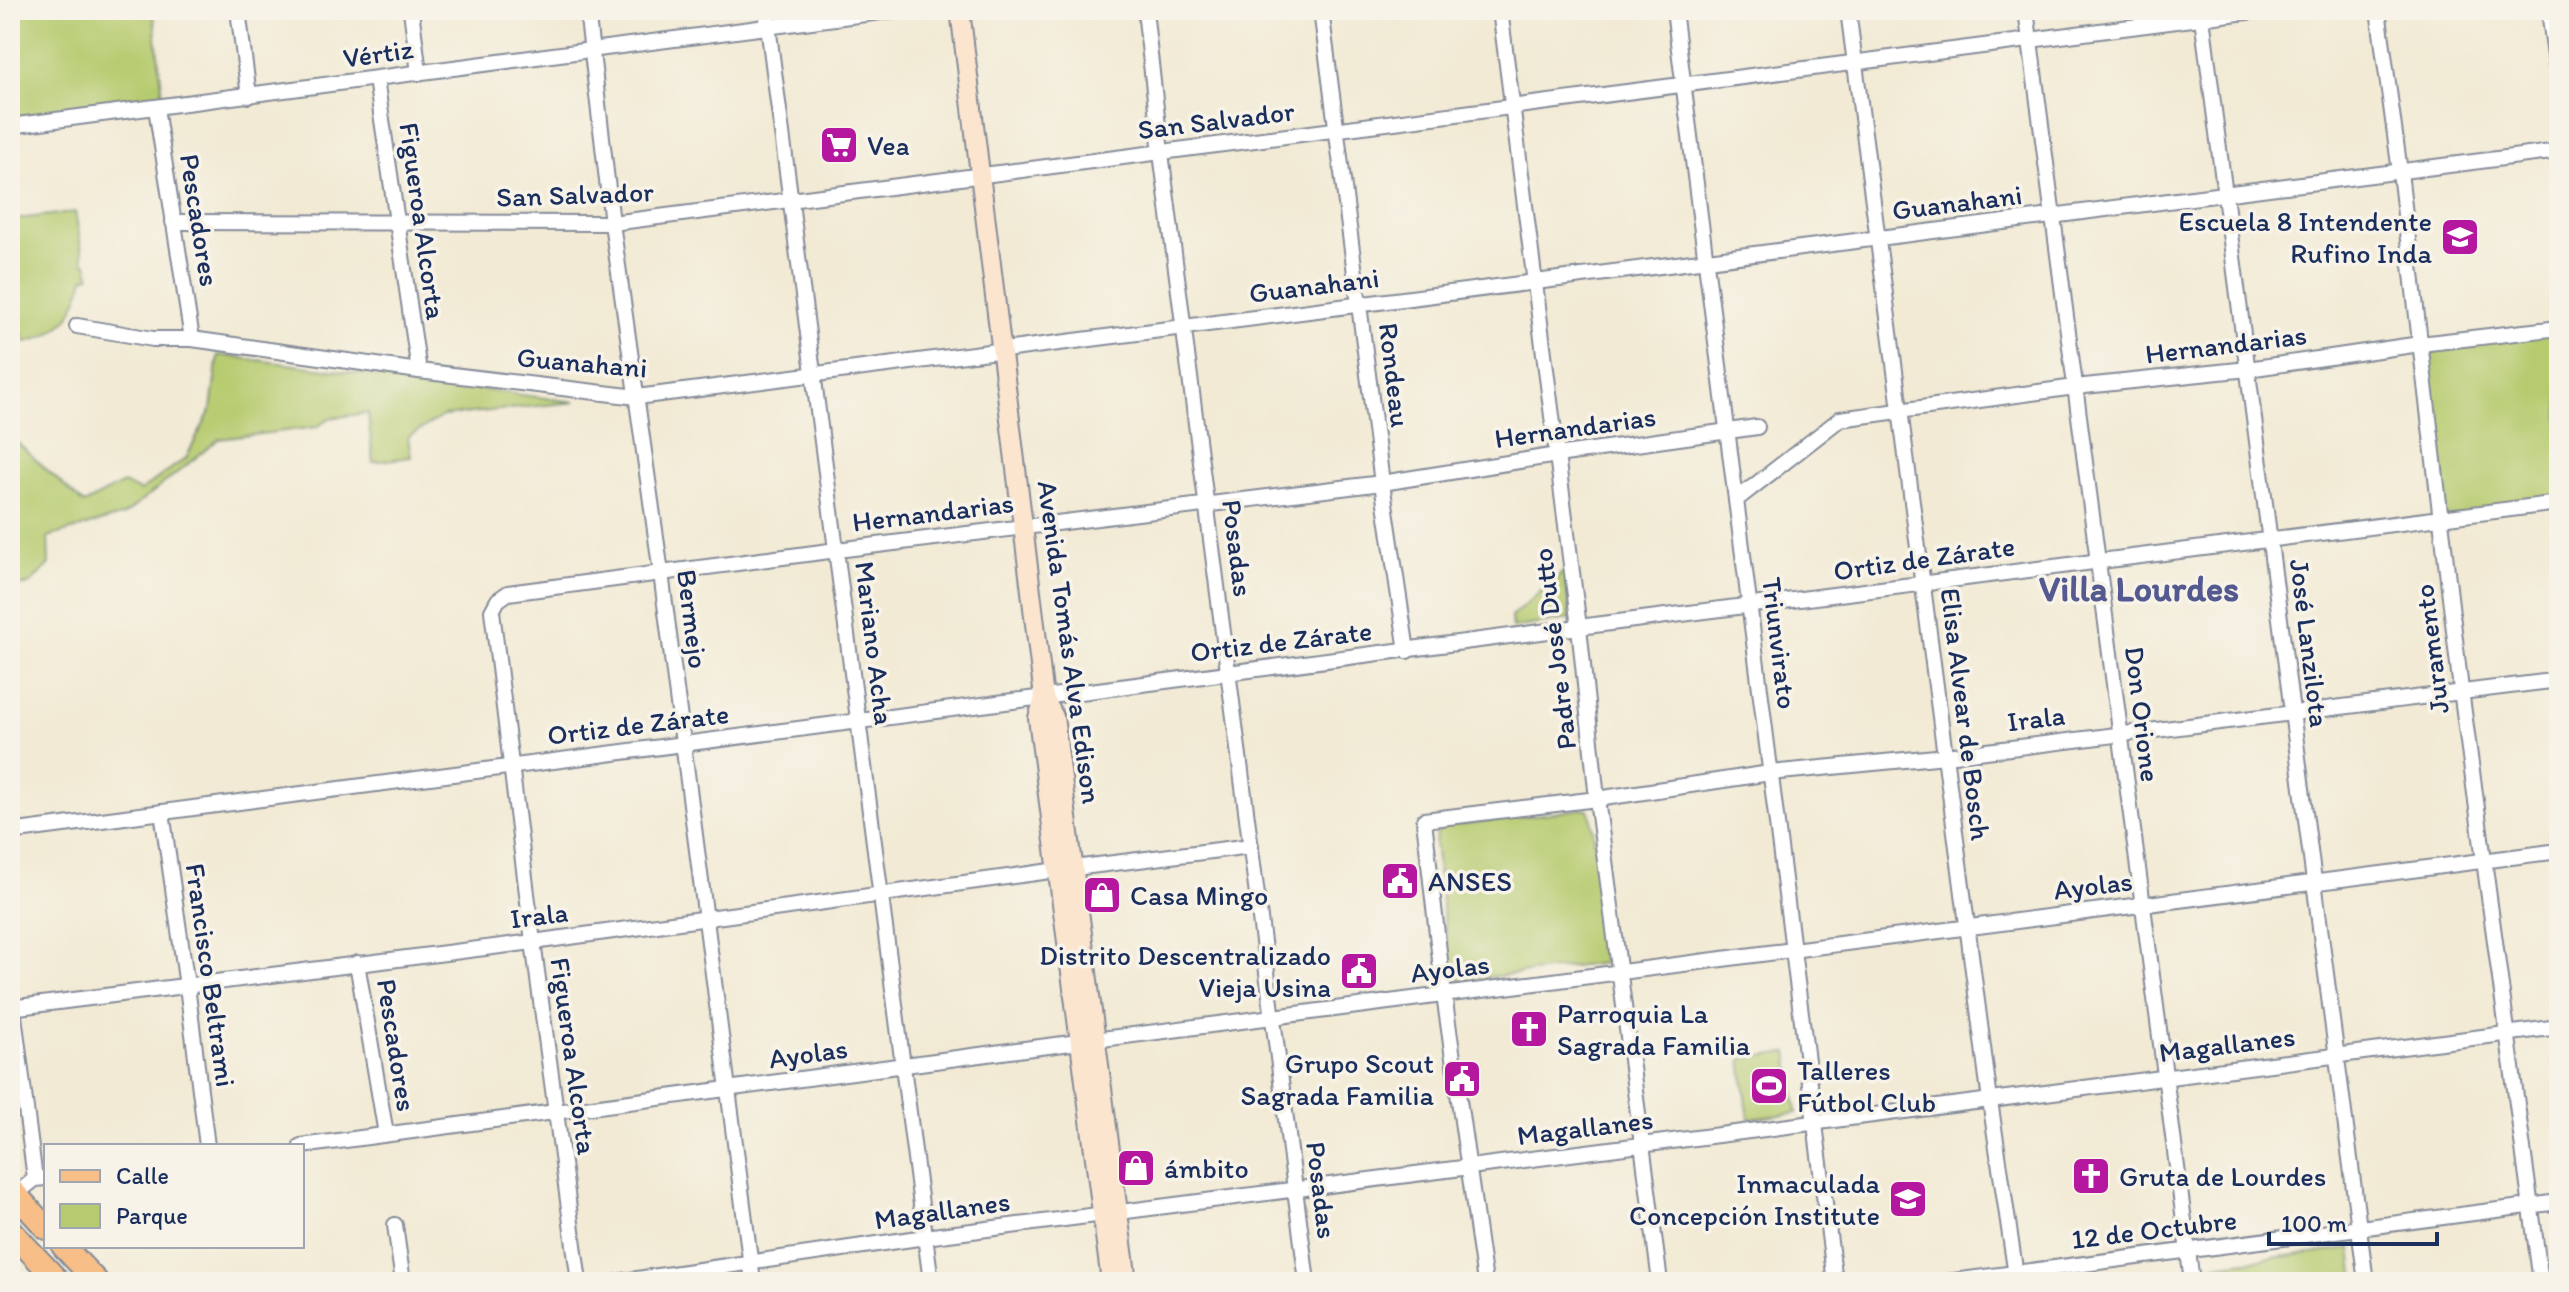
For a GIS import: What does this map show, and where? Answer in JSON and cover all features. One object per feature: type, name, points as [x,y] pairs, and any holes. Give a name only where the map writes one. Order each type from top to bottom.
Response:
[{"type":"main road","name":"Avenida Tomás Alva Edison","points":[[960,10],[1044,698],[1054,717],[1066,869],[1110,1214],[1111,1282]]},
{"type":"main road","name":"Avenida Tomás Alva Edison","points":[[1044,698],[1038,718],[1066,869]]},
{"type":"main road","points":[[13,1191],[44,1226]]},
{"type":"main road","name":"Avenida Tomás Alva Edison","points":[[1110,1214],[1127,1282]]},
{"type":"main road","points":[[10,1230],[59,1282]]},
{"type":"main road","points":[[65,1248],[97,1282]]},
{"type":"street","points":[[238,10],[249,96]]},
{"type":"street","points":[[411,10],[419,73]]},
{"type":"street","name":"Bermejo","points":[[587,10],[612,223],[753,1282]]},
{"type":"street","name":"Mariano Acha","points":[[766,10],[931,1282]]},
{"type":"street","name":"Vértiz","points":[[10,126],[896,10]]},
{"type":"street","name":"Posadas","points":[[1145,10],[1307,1282]]},
{"type":"street","name":"Rondeau","points":[[1321,10],[1382,483],[1407,651]]},
{"type":"street","name":"Padre José Dutto","points":[[1500,10],[1660,1282]]},
{"type":"street","name":"Triunvirato","points":[[1674,10],[1835,1282]]},
{"type":"street","name":"Elisa Alvear de Bosch","points":[[1848,10],[1990,1101],[2017,1278]]},
{"type":"street","name":"Don Orione","points":[[2026,10],[2192,1282]]},
{"type":"street","name":"San Salvador","points":[[173,222],[612,223],[2030,40],[2202,14],[2262,10]]},
{"type":"street","name":"Juramento","points":[[2378,10],[2461,690],[2541,1282]]},
{"type":"street","points":[[2549,10],[2559,87]]},
{"type":"street","name":"José Lanzilota","points":[[2202,14],[2366,1282]]},
{"type":"street","name":"Figueroa Alcorta","points":[[376,79],[419,371]]},
{"type":"street","name":"Pescadores","points":[[156,108],[192,339]]},
{"type":"street","name":"Guanahani","points":[[77,326],[153,339],[192,339],[637,397],[2559,151]]},
{"type":"street","name":"Hernandarias","points":[[1736,500],[1840,419],[2559,328]]},
{"type":"street","name":"Hernandarias","points":[[498,600],[508,593],[1382,483],[1757,427]]},
{"type":"street","name":"Ortiz de Zárate","points":[[10,832],[2097,560],[2559,503]]},
{"type":"street","name":"Figueroa Alcorta","points":[[498,600],[492,611],[510,767],[579,1282]]},
{"type":"street","name":"Irala","points":[[1444,995],[1424,820],[1597,799],[1770,773],[1946,756],[2559,680]]},
{"type":"street","name":"Francisco Beltrami","points":[[162,812],[207,1144]]},
{"type":"street","name":"Irala","points":[[11,1008],[1251,846]]},
{"type":"street","name":"Ayolas","points":[[304,1146],[2559,851]]},
{"type":"street","name":"Pescadores","points":[[357,963],[386,1134]]},
{"type":"street","points":[[1444,995],[1485,1282]]},
{"type":"street","points":[[11,1008],[40,1178],[13,1191]]},
{"type":"street","name":"Magallanes","points":[[617,1282],[925,1237],[2559,1027]]},
{"type":"street","name":"12 de Octubre","points":[[1946,1282],[2017,1278],[2188,1251],[2559,1202]]},
{"type":"street","points":[[395,1225],[403,1282]]},
{"type":"green space","points":[[10,10],[153,10],[163,97],[10,118]]},
{"type":"green space","points":[[75,212],[84,263],[87,263],[90,276],[84,278],[77,302],[66,320],[50,333],[26,342],[20,329],[10,333],[10,220]]},
{"type":"green space","points":[[2559,328],[2559,503],[2442,518],[2420,344]]},
{"type":"green space","points":[[218,355],[575,402],[443,416],[408,437],[411,457],[373,462],[368,413],[330,418],[317,427],[219,439],[124,515],[48,537],[49,564],[30,584],[10,587],[10,436],[84,504],[123,483],[140,491],[186,458],[211,410]]},
{"type":"green space","points":[[1565,571],[1569,619],[1512,628],[1511,617]]},
{"type":"green space","points":[[1588,810],[1591,816],[1610,954],[1605,963],[1457,981],[1450,973],[1435,843],[1437,833],[1445,826]]},
{"type":"green space","name":"Talleres Fútbol Club","points":[[1788,1052],[1797,1113],[1749,1119],[1741,1059]]},
{"type":"green space","points":[[2351,1248],[2355,1282],[2200,1282],[2199,1267]]},
{"type":"place","name":"Vea","points":[[839,145]]},
{"type":"place","name":"Escuela 8 Intendente Rufino Inda","points":[[2460,237]]},
{"type":"place","name":"ANSES","points":[[1400,881]]},
{"type":"place","name":"Casa Mingo","points":[[1102,895]]},
{"type":"place","name":"Distrito Descentralizado Vieja Usina","points":[[1359,971]]},
{"type":"place","name":"Parroquia La Sagrada Familia","points":[[1529,1029]]},
{"type":"place","name":"Grupo Scout Sagrada Familia","points":[[1462,1079]]},
{"type":"place","name":"Talleres Fútbol Club","points":[[1769,1086]]},
{"type":"place","name":"ámbito","points":[[1136,1168]]},
{"type":"place","name":"Gruta de Lourdes","points":[[2091,1176]]},
{"type":"place","name":"Inmaculada Concepción Institute","points":[[1908,1199]]},
{"type":"district","name":"Villa Lourdes","points":[[2139,588]]}]
